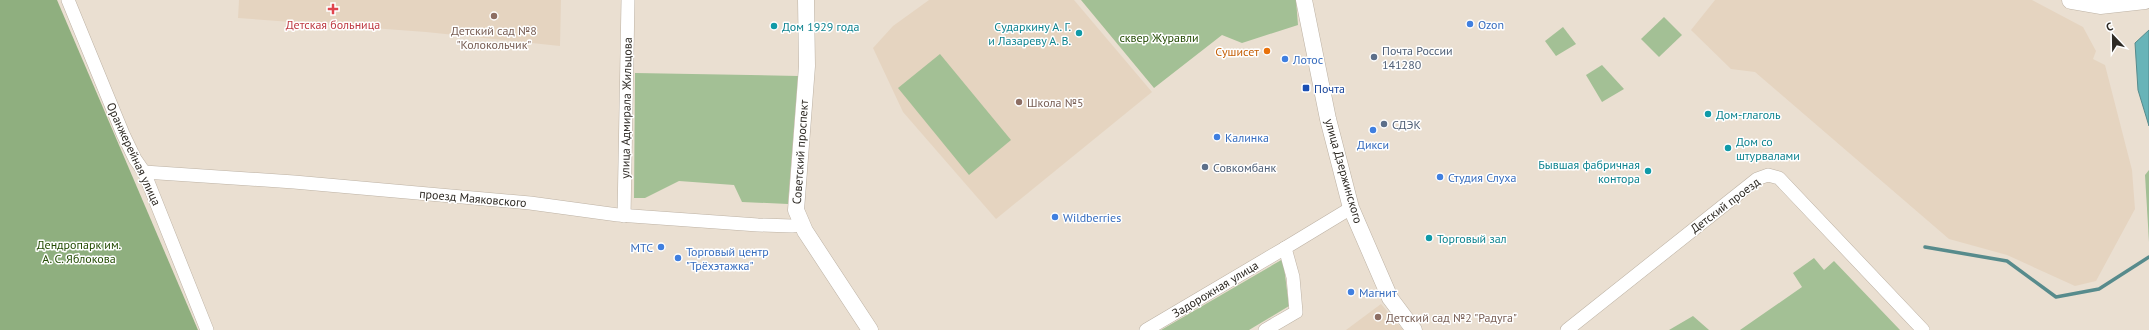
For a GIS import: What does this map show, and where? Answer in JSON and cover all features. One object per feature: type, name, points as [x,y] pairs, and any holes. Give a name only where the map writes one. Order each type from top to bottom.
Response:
[{"type":"main road","points":[[2071,0],[2100,4],[2145,0]]},
{"type":"street","name":"Оранжерейная улица","points":[[68,0],[123,134],[144,172],[207,330]]},
{"type":"street","name":"улица Адмирала Жильцова","points":[[624,216],[628,0]]},
{"type":"street","name":"Советский проспект","points":[[806,0],[807,66],[796,210],[801,225],[870,330]]},
{"type":"street","name":"улица Дзержинского","points":[[1304,0],[1325,105],[1351,208],[1390,298],[1414,330]]},
{"type":"street","name":"проезд Маяковского","points":[[144,172],[302,183],[523,202],[624,216],[758,225],[801,225]]},
{"type":"street","name":"Детский проезд","points":[[1567,330],[1751,183],[1768,175],[1779,178],[1923,330]]},
{"type":"street","name":"Задорожная улица","points":[[1146,330],[1351,208]]},
{"type":"street","points":[[1265,330],[1296,312],[1293,277],[1285,248]]},
{"type":"shaded area","points":[[239,0],[561,0],[560,46],[426,32],[238,18]]},
{"type":"shaded area","name":"Школа №5","points":[[929,0],[1074,0],[1152,92],[996,219],[903,112],[873,48],[893,26]]},
{"type":"shaded area","points":[[1715,0],[2032,0],[2083,27],[2096,51],[2093,59],[2105,65],[2132,170],[2135,209],[2096,281],[2075,286],[2007,255],[1949,239],[1755,72],[1731,69],[1691,30]]},
{"type":"shaded area","name":"Детский сад №2 \"Радуга\"","points":[[1381,304],[1403,330],[1346,330]]},
{"type":"green space","name":"Дендропарк им. А. С. Яблокова","points":[[0,0],[57,0],[198,330],[0,330]]},
{"type":"green space","name":"сквер Журавли","points":[[1081,0],[1296,0],[1298,25],[1242,43],[1222,35],[1154,88]]},
{"type":"green space","points":[[1664,17],[1682,35],[1659,57],[1641,39]]},
{"type":"green space","points":[[1563,27],[1576,44],[1556,56],[1545,41]]},
{"type":"green space","points":[[940,54],[1011,140],[969,175],[898,88]]},
{"type":"green space","points":[[1602,65],[1624,89],[1602,102],[1586,75]]},
{"type":"green space","points":[[635,73],[798,76],[788,204],[742,202],[734,185],[679,181],[645,198],[634,198]]},
{"type":"green space","points":[[2149,170],[2149,242],[2145,175]]},
{"type":"green space","points":[[1814,258],[1824,270],[1834,261],[1900,330],[1740,330],[1802,287],[1793,273]]},
{"type":"green space","points":[[1283,259],[1289,306],[1249,330],[1161,330]]},
{"type":"green space","points":[[1693,316],[1709,330],[1669,330]]},
{"type":"water","points":[[2149,30],[2149,126],[2138,90],[2135,43]]},
{"type":"waterway","points":[[1925,247],[2007,261],[2056,297],[2099,289],[2149,257]]},
{"type":"place","name":"Детская больница","points":[[333,9]]},
{"type":"place","name":"Детский сад №8 \"Колокольчик\"","points":[[494,16]]},
{"type":"place","name":"Ozon","points":[[1470,24]]},
{"type":"place","name":"Дом 1929 года","points":[[774,26]]},
{"type":"place","name":"Сударкину А. Г. и Лазареву А. В.","points":[[1079,33]]},
{"type":"place","name":"Сушисет","points":[[1267,51]]},
{"type":"place","name":"Почта России 141280","points":[[1374,57]]},
{"type":"place","name":"Лотос","points":[[1285,59]]},
{"type":"place","name":"Почта","points":[[1306,88]]},
{"type":"place","name":"Школа №5","points":[[1019,102]]},
{"type":"place","name":"Дом-глаголь","points":[[1708,114]]},
{"type":"place","name":"СДЭК","points":[[1384,124]]},
{"type":"place","name":"Дикси","points":[[1373,130]]},
{"type":"place","name":"Калинка","points":[[1217,137]]},
{"type":"place","name":"Дом со штурвалами","points":[[1728,148]]},
{"type":"place","name":"Совкомбанк","points":[[1205,167]]},
{"type":"place","name":"Бывшая фабричная контора","points":[[1648,171]]},
{"type":"place","name":"Студия Слуха","points":[[1440,177]]},
{"type":"place","name":"Wildberries","points":[[1055,217]]},
{"type":"place","name":"Торговый зал","points":[[1429,238]]},
{"type":"place","name":"МТС","points":[[661,247]]},
{"type":"place","name":"Торговый центр \"Трёхэтажка\"","points":[[678,258]]},
{"type":"place","name":"Магнит","points":[[1351,292]]},
{"type":"place","name":"Детский сад №2 \"Радуга\"","points":[[1378,317]]}]
